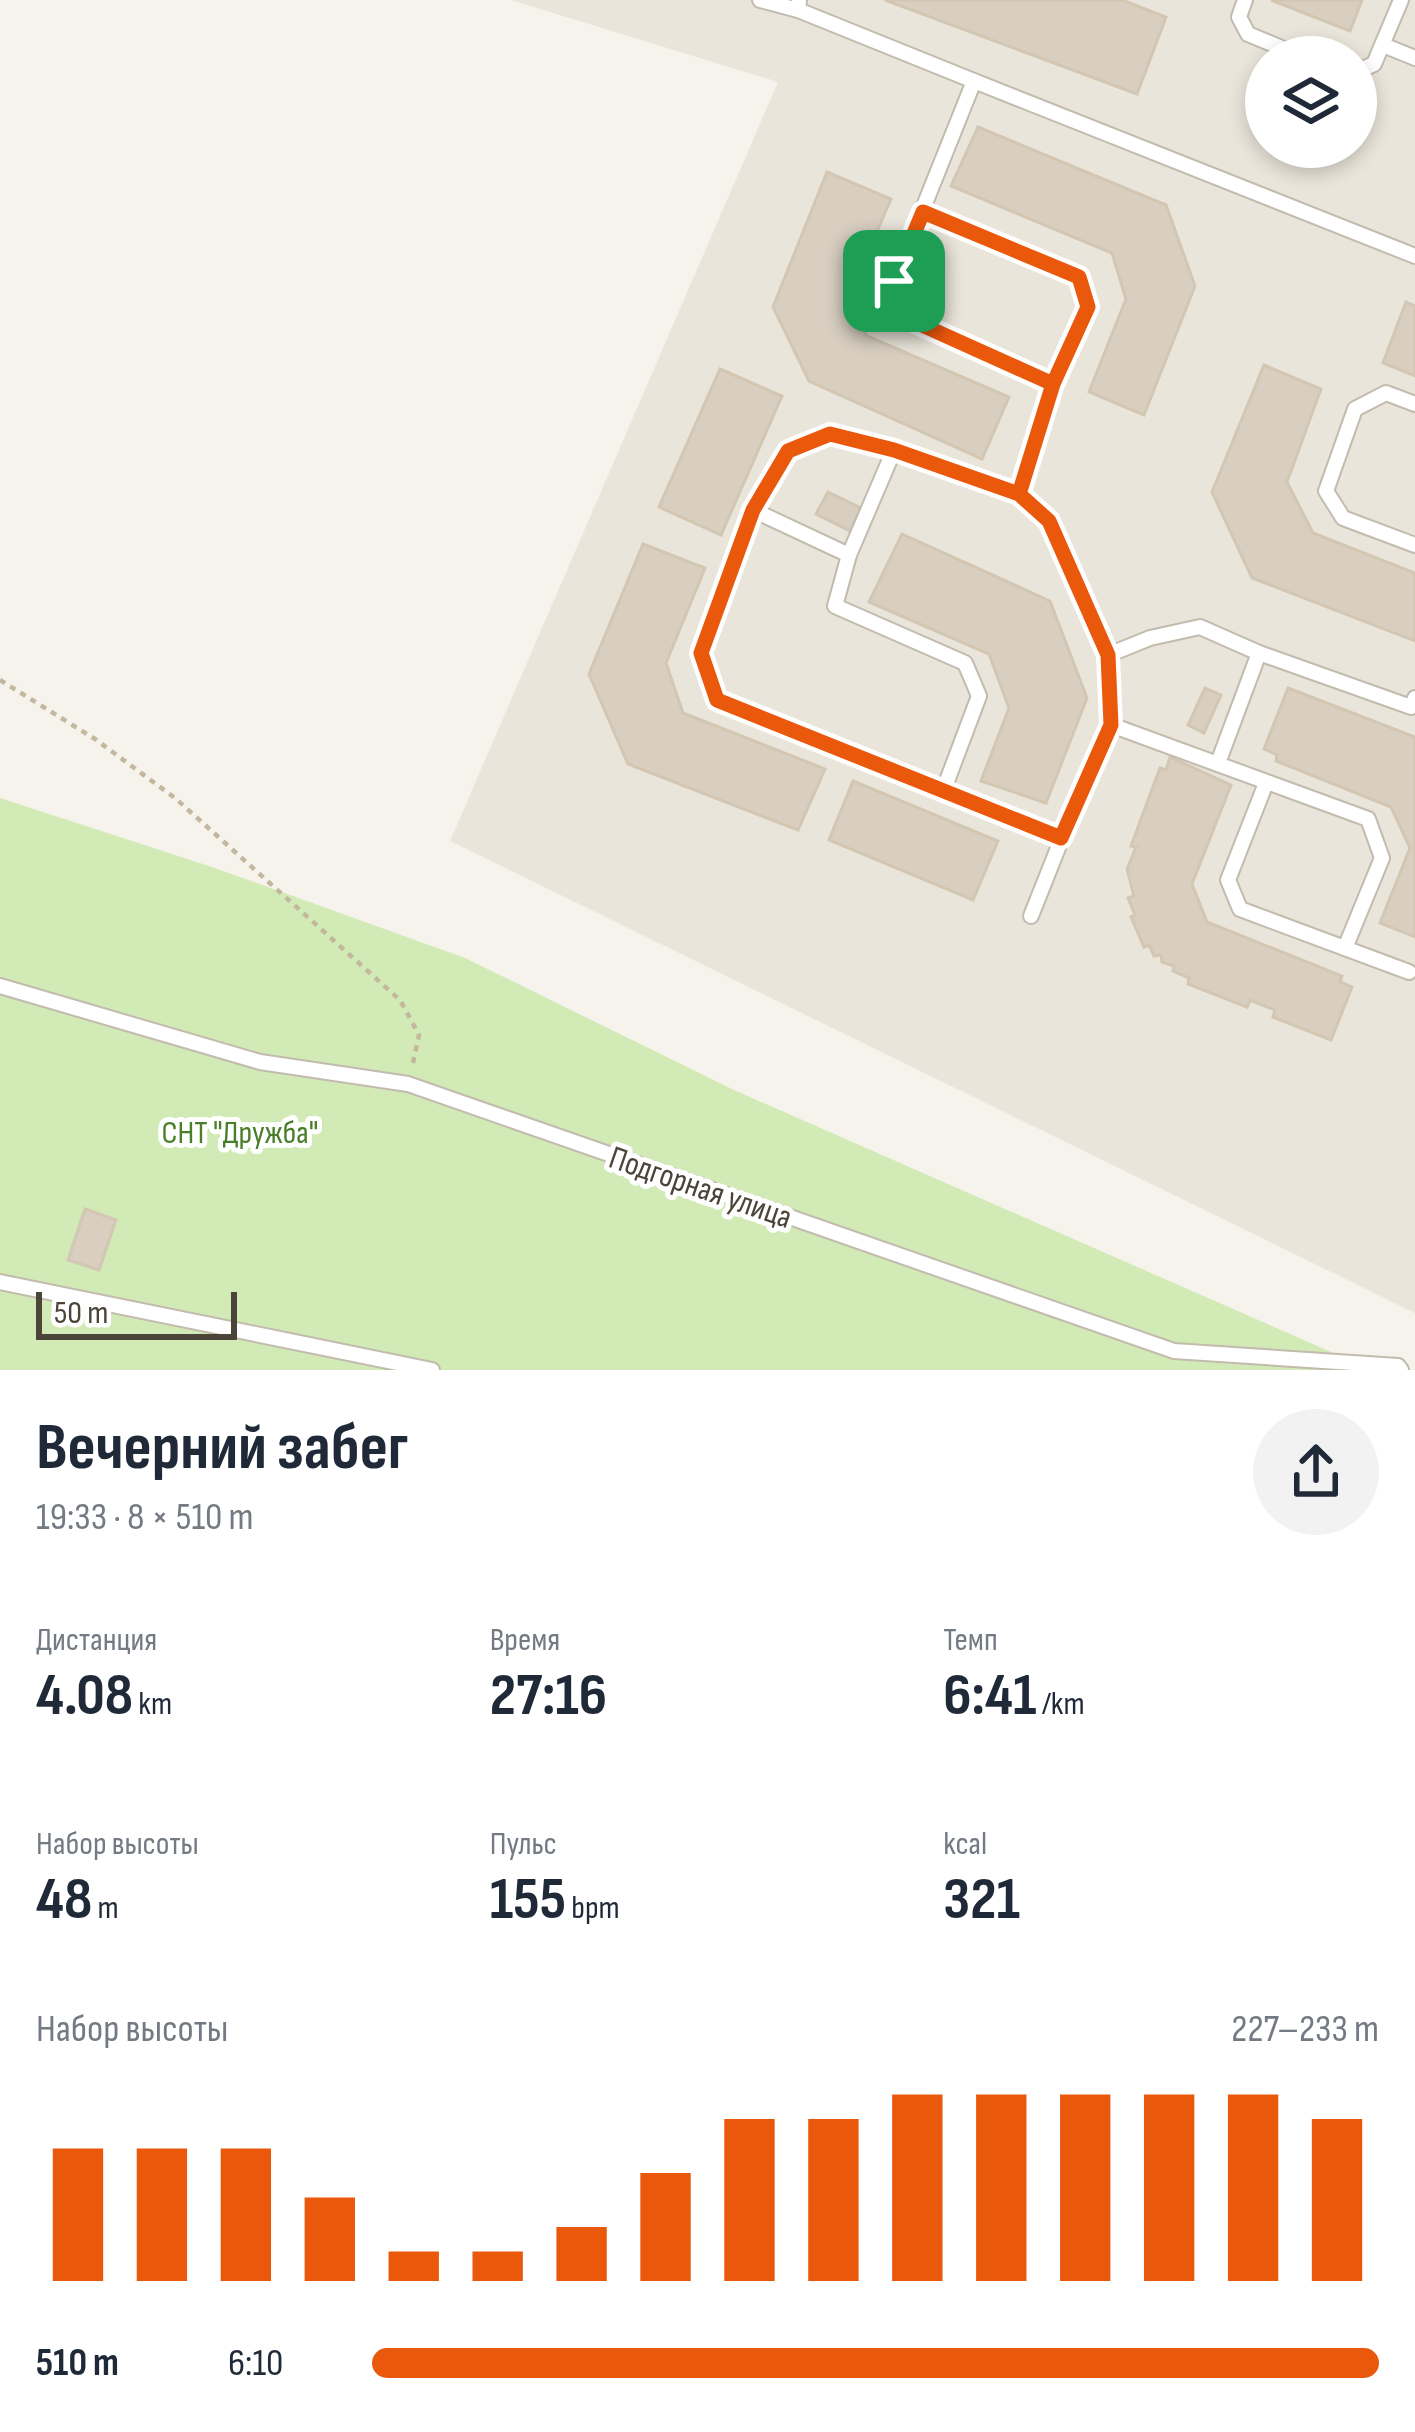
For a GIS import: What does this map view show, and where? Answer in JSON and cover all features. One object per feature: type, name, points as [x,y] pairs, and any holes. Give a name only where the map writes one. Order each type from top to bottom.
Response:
[{"type":"lane","points":[[760,0],[798,5],[974,81],[1415,256]]},
{"type":"lane","points":[[1377,58],[1401,0]]},
{"type":"lane","points":[[1242,1],[1239,17],[1253,36]]},
{"type":"lane","points":[[1383,45],[1415,58]]},
{"type":"lane","points":[[974,81],[894,281],[902,316],[1053,384]]},
{"type":"lane","points":[[923,212],[1079,277],[1088,307],[1053,384],[1019,494]]},
{"type":"lane","points":[[1415,404],[1386,393],[1355,409],[1326,490],[1343,518],[1415,545]]},
{"type":"lane","points":[[1031,916],[1111,725],[1108,655],[1049,521],[1019,494],[894,450],[830,434],[788,451],[753,510],[701,653],[717,700],[1061,838]]},
{"type":"lane","points":[[894,450],[849,556],[835,606],[965,663],[980,696],[944,789]]},
{"type":"lane","points":[[753,510],[849,556]]},
{"type":"lane","points":[[1108,655],[1150,638],[1200,627],[1259,653],[1414,705]]},
{"type":"lane","points":[[1218,764],[1259,653]]},
{"type":"lane","points":[[1111,725],[1368,819],[1382,858],[1345,948]]},
{"type":"lane","points":[[1266,783],[1228,880],[1240,909],[1409,972]]},
{"type":"lane","name":"Подгорная улица","points":[[0,986],[260,1062],[408,1084],[1174,1351],[1398,1366],[1401,1370]]},
{"type":"lane","points":[[0,1282],[432,1370]]},
{"type":"path","points":[[0,680],[95,740],[175,799],[400,1000],[419,1035],[408,1084]]},
{"type":"shaded area","points":[[511,0],[1415,0],[1415,1313],[450,841],[778,82]]},
{"type":"green space","name":"СНТ \"Дружба\"","points":[[0,798],[212,867],[465,958],[734,1090],[1372,1370],[0,1370]]},
{"type":"building","points":[[885,0],[1122,0],[1166,17],[1137,94]]},
{"type":"building","points":[[1271,0],[1362,0],[1350,31]]},
{"type":"building","points":[[978,127],[1166,205],[1195,286],[1144,415],[1089,392],[1126,299],[1112,253],[951,186]]},
{"type":"building","points":[[827,172],[891,199],[847,300],[867,336],[1009,397],[982,459],[809,381],[773,307]]},
{"type":"building","points":[[1406,302],[1415,306],[1415,376],[1383,363]]},
{"type":"building","points":[[1264,365],[1321,389],[1287,482],[1313,533],[1415,573],[1415,641],[1252,578],[1212,492]]},
{"type":"building","points":[[720,369],[782,396],[721,535],[659,507]]},
{"type":"building","points":[[828,492],[861,508],[850,531],[816,514]]},
{"type":"building","points":[[902,534],[1050,601],[1087,698],[1046,803],[981,781],[1009,708],[989,654],[869,602]]},
{"type":"building","points":[[643,544],[705,568],[666,663],[683,713],[825,769],[798,830],[628,764],[589,674]]},
{"type":"building","points":[[1205,688],[1221,695],[1204,733],[1188,725]]},
{"type":"building","points":[[1288,688],[1415,737],[1415,937],[1380,923],[1410,848],[1391,807],[1276,761],[1277,755],[1264,749]]},
{"type":"building","points":[[1170,757],[1231,785],[1192,884],[1207,922],[1342,976],[1340,982],[1352,987],[1331,1040],[1273,1017],[1275,1010],[1250,1000],[1247,1007],[1188,984],[1189,978],[1162,962],[1161,955],[1154,956],[1149,945],[1144,947],[1131,917],[1135,915],[1128,898],[1134,896],[1127,869],[1160,768],[1166,770]]},
{"type":"building","points":[[853,781],[998,841],[973,900],[829,840]]},
{"type":"building","points":[[85,1209],[116,1220],[99,1270],[68,1260]]},
{"type":"route","points":[[894,281],[902,316],[1053,384],[1019,494],[894,450],[830,434],[788,451],[753,510],[701,653],[717,700],[1061,838],[1111,725],[1108,655],[1049,521],[1019,494],[1053,384],[1088,307],[1079,277],[923,212],[894,281]]}]
